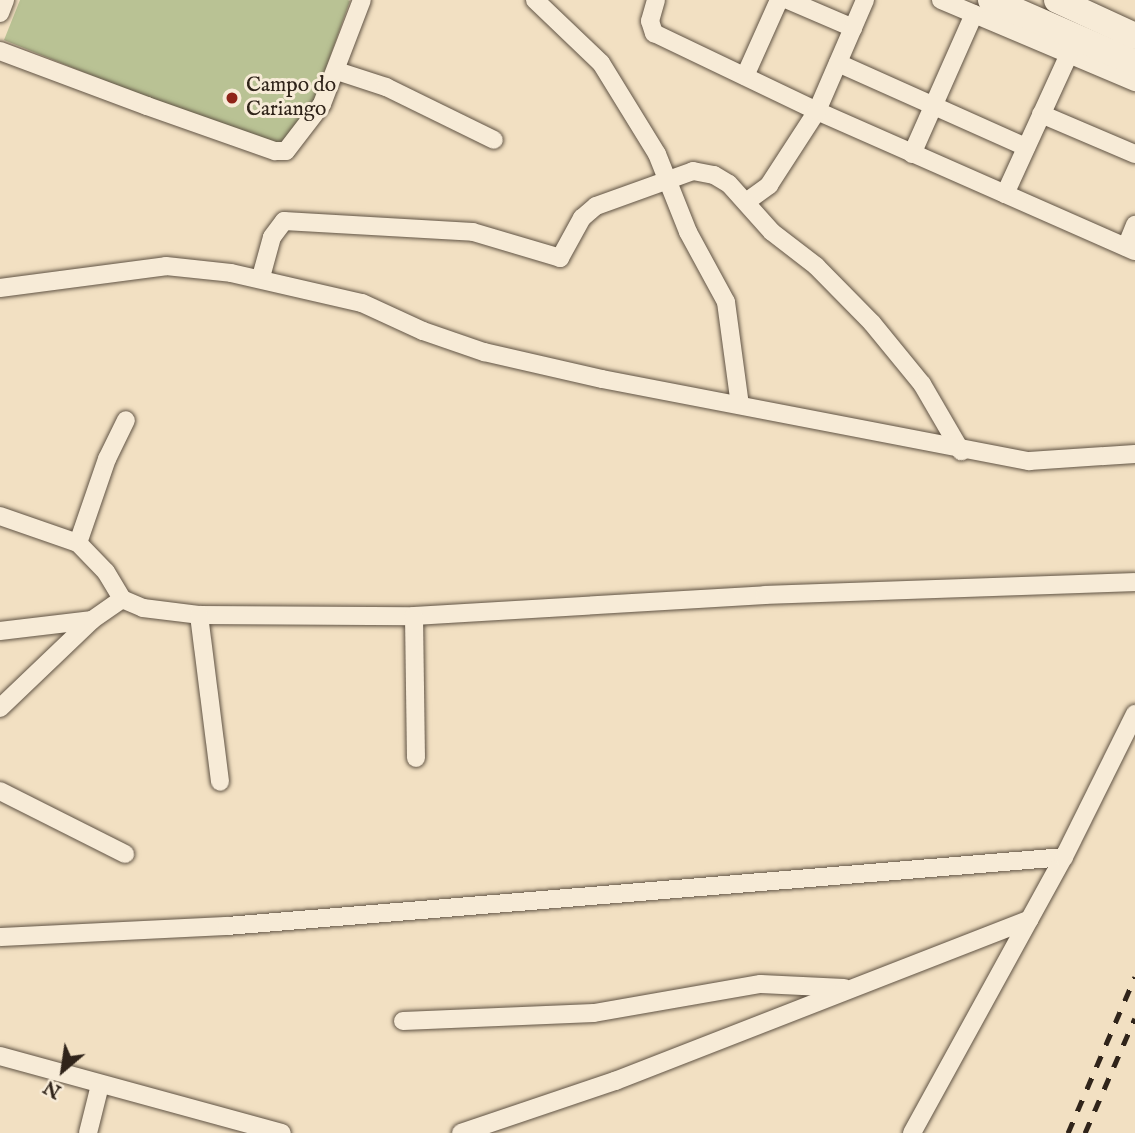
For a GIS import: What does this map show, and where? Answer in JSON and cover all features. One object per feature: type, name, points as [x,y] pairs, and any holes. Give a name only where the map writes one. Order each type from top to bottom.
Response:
[{"type":"main road","points":[[1057,0],[1086,5],[1135,36]]},
{"type":"main road","points":[[983,7],[1135,63]]},
{"type":"street","points":[[0,13],[5,0]]},
{"type":"street","points":[[0,51],[275,151],[286,151],[314,120],[337,71],[362,0]]},
{"type":"street","points":[[656,0],[652,31],[817,111],[1130,249],[1135,225]]},
{"type":"street","points":[[745,76],[779,0]]},
{"type":"street","points":[[788,0],[853,28]]},
{"type":"street","points":[[746,202],[769,185],[817,111],[865,0]]},
{"type":"street","points":[[941,0],[983,7],[1069,54],[1135,82]]},
{"type":"street","points":[[538,1],[616,83],[671,182],[682,221],[726,302],[740,405]]},
{"type":"street","points":[[912,154],[983,7]]},
{"type":"street","points":[[1005,194],[1069,54]]},
{"type":"street","points":[[838,63],[1026,147]]},
{"type":"street","points":[[337,71],[386,88],[494,140]]},
{"type":"street","points":[[1041,114],[1135,154]]},
{"type":"street","points":[[261,278],[272,237],[284,221],[473,232],[557,259],[582,218],[596,206],[671,182],[693,171],[714,175],[729,184],[772,232],[816,266],[872,323],[930,396],[961,451]]},
{"type":"street","points":[[0,288],[109,270],[166,266],[261,278],[362,303],[423,331],[484,352],[961,451],[1029,461],[1135,454]]},
{"type":"street","points":[[78,543],[107,459],[126,420]]},
{"type":"street","points":[[0,516],[78,543],[106,572],[122,599],[143,608],[198,615],[414,616],[765,594],[1135,582]]},
{"type":"street","points":[[0,708],[92,620],[122,599]]},
{"type":"street","points":[[198,615],[220,782]]},
{"type":"street","points":[[414,616],[416,758]]},
{"type":"street","points":[[0,631],[92,620]]},
{"type":"street","points":[[912,1133],[1064,857],[1135,713]]},
{"type":"street","points":[[0,791],[125,854]]},
{"type":"street","points":[[0,937],[228,926],[1064,857]]},
{"type":"street","points":[[461,1133],[615,1081],[1030,919]]},
{"type":"street","points":[[404,1021],[594,1013],[761,984],[848,988]]},
{"type":"street","points":[[0,1056],[282,1133]]},
{"type":"street","points":[[88,1133],[100,1085]]},
{"type":"green space","name":"Campo do Cariango","points":[[20,0],[350,1],[294,157],[4,40]]},
{"type":"railway","points":[[1068,1133],[1135,977]]},
{"type":"railway","points":[[1085,1133],[1135,1018]]},
{"type":"place","name":"Campo do Cariango","points":[[232,98]]}]
